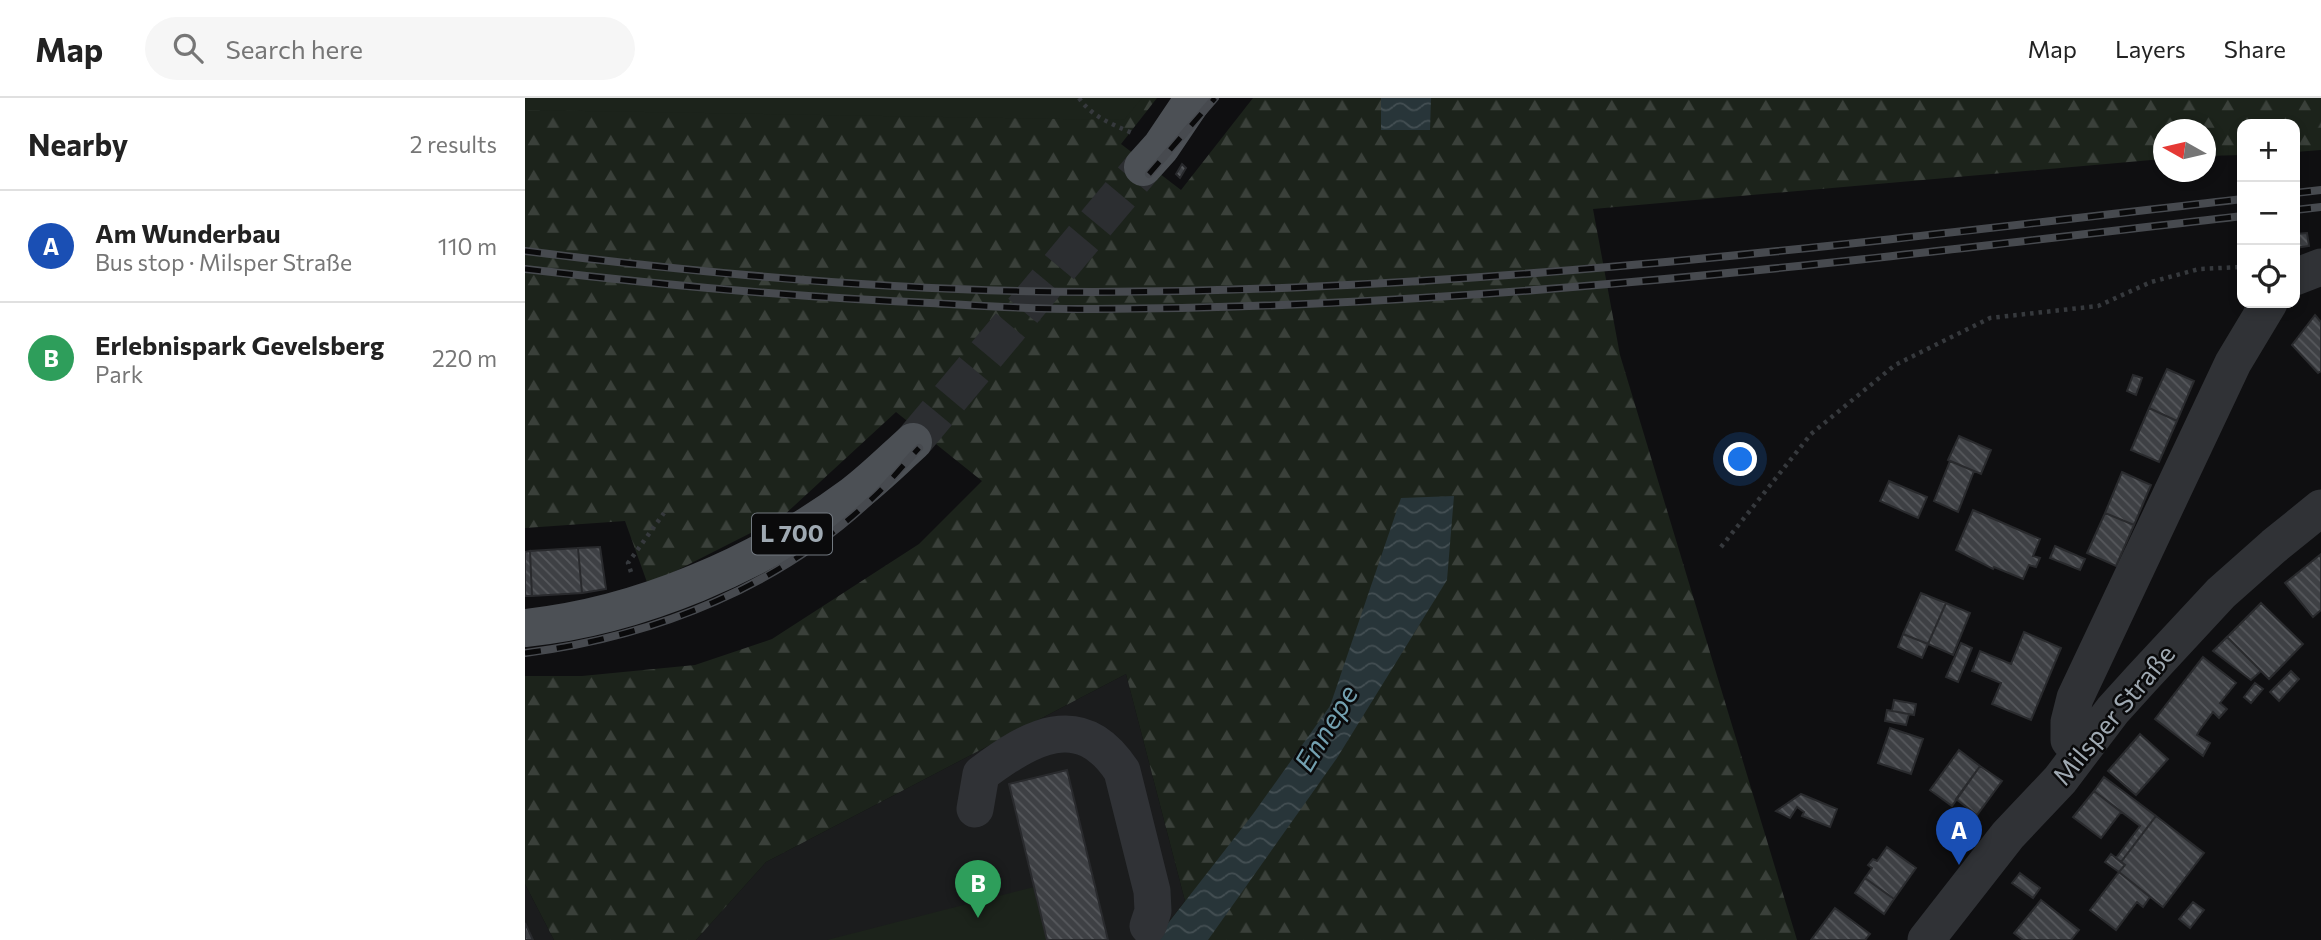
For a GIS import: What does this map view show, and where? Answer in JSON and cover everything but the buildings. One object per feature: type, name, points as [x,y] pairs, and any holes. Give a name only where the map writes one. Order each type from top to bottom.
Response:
[{"type":"main road","points":[[1152,157],[1194,98]]},
{"type":"main road","name":"L 700","points":[[525,628],[587,618],[643,603],[727,570],[794,533],[853,495],[913,442]]},
{"type":"street","points":[[2300,275],[2321,267]]},
{"type":"street","points":[[2080,753],[2069,740],[2069,722],[2075,698],[2233,363],[2266,308]]},
{"type":"street","name":"Milsper Straße","points":[[1926,940],[2008,835],[2060,780],[2120,702],[2221,593],[2321,508]]},
{"type":"street","points":[[975,809],[981,774],[1038,737],[1076,735],[1095,742],[1111,754],[1122,771],[1152,891],[1153,911],[1148,926]]},
{"type":"path","points":[[1079,98],[1087,109],[1152,157]]},
{"type":"path","points":[[1721,547],[1811,434],[1895,365],[1990,318],[2098,306],[2163,279],[2199,269],[2237,267]]},
{"type":"path","points":[[628,563],[664,513]]},
{"type":"shaded area","points":[[1126,674],[1185,901],[1155,940],[696,940],[766,862]]},
{"type":"shaded area","points":[[525,884],[554,940],[525,940]]},
{"type":"green space","points":[[525,98],[1157,98],[1121,144],[1181,190],[1253,98],[2321,98],[2321,150],[2300,152],[2300,119],[2237,119],[2237,155],[2216,156],[2216,119],[2153,119],[2153,160],[1593,209],[1620,355],[1797,940],[1155,940],[1185,901],[1126,674],[766,862],[696,940],[554,940],[525,884],[525,676],[582,676],[695,665],[772,639],[919,544],[982,481],[896,412],[782,517],[648,585],[625,521],[525,528]]},
{"type":"green space","points":[[525,98],[1142,98],[1124,120],[525,110]]},
{"type":"green space","points":[[1034,887],[1047,940],[827,940]]},
{"type":"water","points":[[1381,98],[1431,98],[1430,130],[1381,130]]},
{"type":"water","name":"Ennepe","points":[[1454,496],[1447,580],[1337,758],[1208,940],[1155,940],[1253,814],[1330,706],[1401,498]]},
{"type":"tunnel","points":[[913,442],[1143,167]]},
{"type":"railway","points":[[1149,174],[1215,98]]},
{"type":"railway","points":[[2300,192],[2321,190]]},
{"type":"railway","points":[[525,251],[738,275],[952,289],[1095,292],[1239,290],[1526,274],[1670,262],[2237,200]]},
{"type":"railway","points":[[2300,209],[2321,207]]},
{"type":"railway","points":[[525,269],[778,294],[879,300],[1074,309],[1239,307],[1526,291],[1670,279],[2237,217]]},
{"type":"railway","points":[[525,653],[623,634],[670,619],[760,580],[842,525],[879,492],[919,448]]},
{"type":"place","name":"Am Wunderbau","points":[[1959,865]]},
{"type":"place","name":"Erlebnispark Gevelsberg","points":[[978,918]]}]
